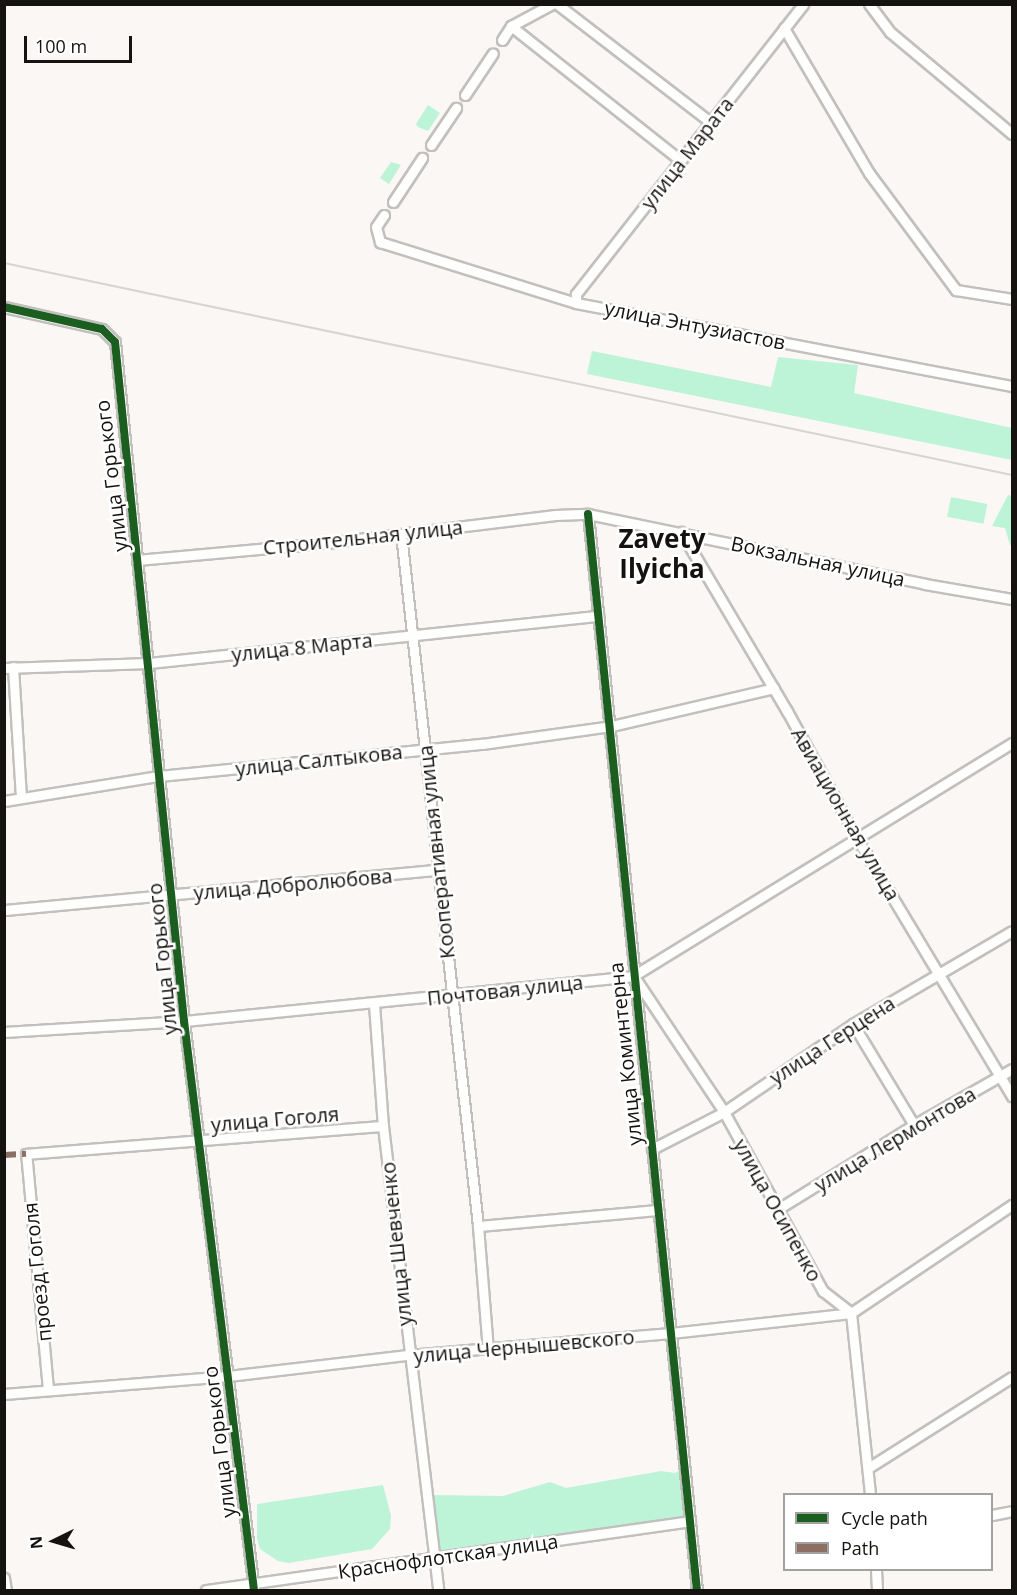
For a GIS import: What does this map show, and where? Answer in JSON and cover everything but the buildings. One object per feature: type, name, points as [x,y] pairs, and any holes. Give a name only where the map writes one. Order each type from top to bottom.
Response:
[{"type":"street","points":[[502,40],[512,26],[552,4]]},
{"type":"street","points":[[557,4],[710,122]]},
{"type":"street","name":"улица Марата","points":[[576,303],[576,294],[803,4]]},
{"type":"street","points":[[869,4],[890,32],[1012,134]]},
{"type":"street","points":[[512,26],[680,160]]},
{"type":"street","points":[[784,28],[869,173],[956,290],[1012,299]]},
{"type":"street","points":[[465,95],[493,54]]},
{"type":"street","points":[[431,145],[456,108]]},
{"type":"street","points":[[393,202],[422,158]]},
{"type":"street","name":"улица Энтузиастов","points":[[384,215],[376,227],[378,241],[576,303],[1012,386]]},
{"type":"street","name":"улица Горького","points":[[4,307],[102,329],[114,342],[149,663],[184,1021],[253,1587]]},
{"type":"street","name":"Строительная улица","points":[[137,560],[401,534],[555,515],[588,514]]},
{"type":"street","name":"Вокзальная улица","points":[[588,514],[926,584],[1012,599]]},
{"type":"street","name":"улица Коминтерна","points":[[588,514],[697,1590]]},
{"type":"street","name":"Авиационная улица","points":[[681,532],[774,688],[858,840],[1012,1096]]},
{"type":"street","name":"Кооперативная улица","points":[[401,534],[478,1226],[488,1349]]},
{"type":"street","name":"улица 8 Марта","points":[[9,667],[149,663],[599,616]]},
{"type":"street","points":[[9,667],[21,798]]},
{"type":"street","name":"улица Салтыкова","points":[[4,801],[159,776],[425,750],[611,726],[774,688]]},
{"type":"street","name":"Почтовая улица","points":[[4,1032],[184,1021],[374,1004],[633,976],[858,840],[1012,743]]},
{"type":"street","name":"улица Добролюбова","points":[[4,910],[438,870]]},
{"type":"street","name":"улица Герцена","points":[[652,1149],[724,1112],[853,1024],[1012,931]]},
{"type":"street","name":"улица Осипенко","points":[[633,976],[724,1112],[823,1291],[851,1313]]},
{"type":"street","name":"улица Шевченко","points":[[374,1004],[383,1126],[408,1355],[438,1590]]},
{"type":"street","points":[[853,1024],[914,1125]]},
{"type":"street","name":"улица Лермонтова","points":[[778,1209],[914,1125],[1012,1070]]},
{"type":"street","name":"улица Гоголя","points":[[26,1154],[383,1126]]},
{"type":"street","name":"проезд Гоголя","points":[[26,1154],[48,1389]]},
{"type":"street","name":"улица Чернышевского","points":[[4,1394],[228,1376],[408,1355],[670,1333],[851,1313],[1012,1205]]},
{"type":"street","points":[[478,1226],[658,1210]]},
{"type":"street","points":[[851,1313],[870,1493]]},
{"type":"street","points":[[868,1468],[1012,1377]]},
{"type":"street","points":[[993,1515],[1012,1511]]},
{"type":"street","name":"Краснофлотская улица","points":[[206,1590],[253,1587],[690,1521]]},
{"type":"street","points":[[876,1571],[877,1590]]},
{"type":"street","points":[[4,1578],[6,1590]]},
{"type":"green space","points":[[428,105],[440,113],[428,131],[416,124]]},
{"type":"green space","points":[[391,162],[401,165],[389,184],[380,178]]},
{"type":"green space","points":[[592,351],[771,387],[778,357],[858,365],[854,393],[1012,428],[1012,460],[587,374]]},
{"type":"green space","points":[[1008,495],[1012,496],[1012,545],[1010,545],[1005,528],[992,526]]},
{"type":"green space","points":[[951,497],[987,504],[984,524],[947,517]]},
{"type":"green space","points":[[684,1468],[687,1517],[435,1552],[426,1495],[503,1496],[550,1482],[566,1488],[661,1471],[675,1473]]},
{"type":"green space","points":[[383,1485],[391,1516],[390,1529],[372,1549],[289,1563],[278,1561],[260,1549],[257,1538],[257,1504]]},
{"type":"railway","points":[[4,263],[1012,475]]},
{"type":"marked path","points":[[4,1155],[26,1154]]},
{"type":"cycle path","points":[[4,307],[102,329],[115,342],[184,1021],[254,1590]]},
{"type":"cycle path","points":[[588,514],[697,1590]]},
{"type":"district","name":"Zavety Ilyicha","points":[[662,554]]}]
